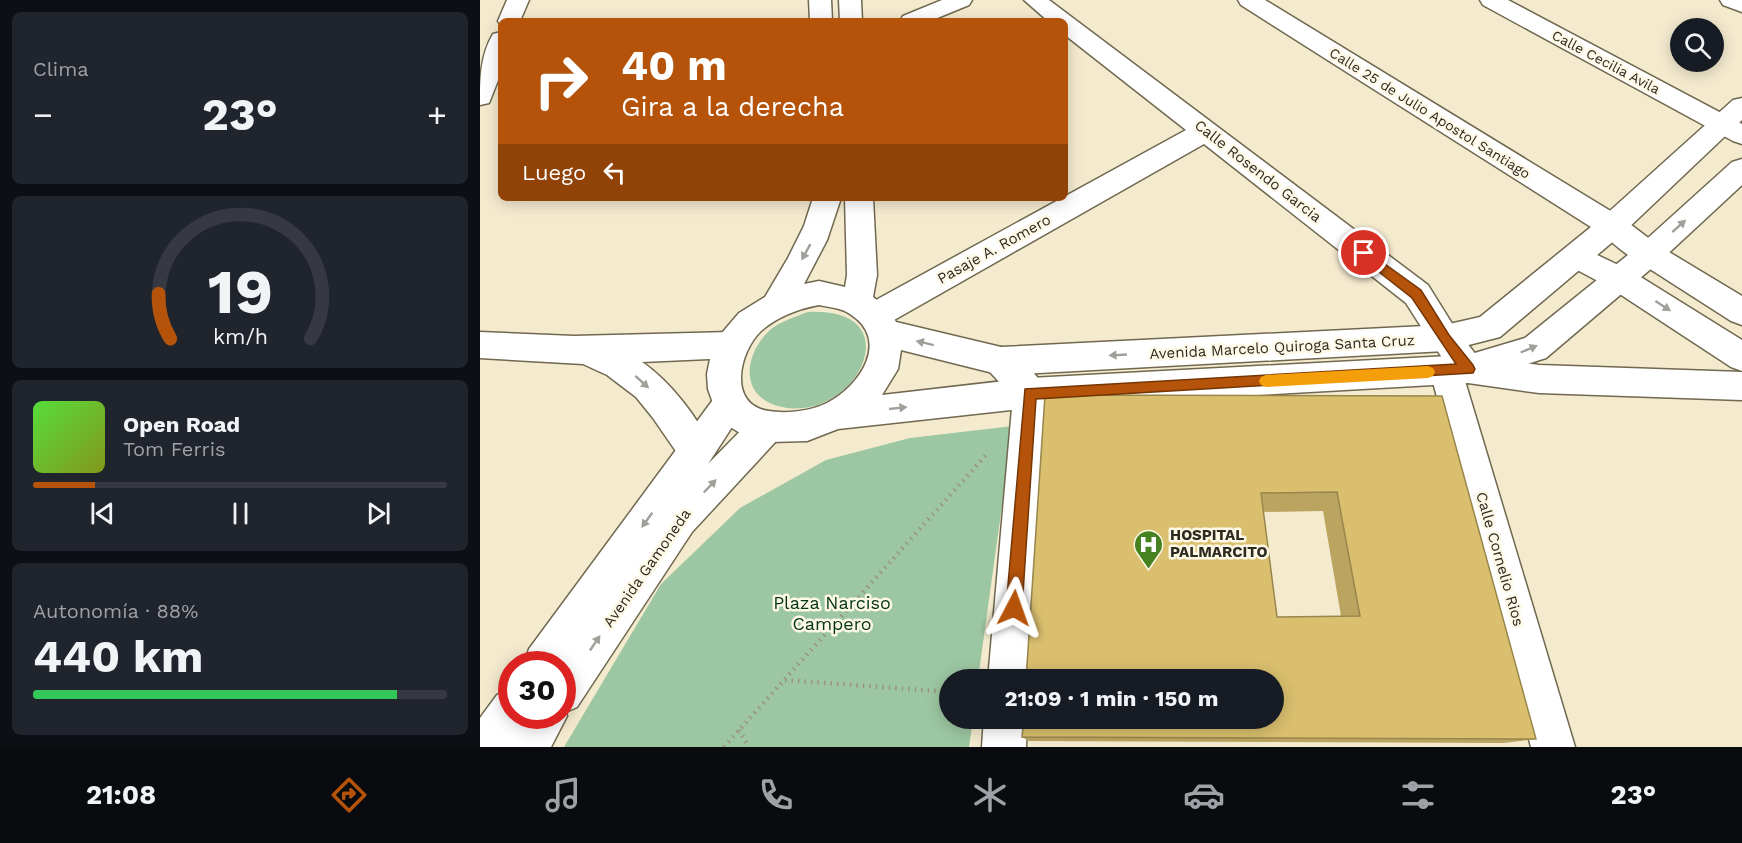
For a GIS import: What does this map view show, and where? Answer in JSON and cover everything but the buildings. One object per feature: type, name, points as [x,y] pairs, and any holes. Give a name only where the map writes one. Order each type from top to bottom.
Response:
[{"type":"street","points":[[510,18],[518,0]]},
{"type":"street","points":[[820,0],[820,18]]},
{"type":"street","points":[[850,0],[851,18]]},
{"type":"street","points":[[918,18],[961,0]]},
{"type":"street","name":"Calle Rosendo Garcia","points":[[1035,0],[1055,18]]},
{"type":"street","name":"Calle 25 de Julio Apostol Santiago","points":[[1249,0],[1612,226],[1648,254],[1742,312]]},
{"type":"street","name":"Calle Cecilia Avila","points":[[1491,0],[1735,122]]},
{"type":"street","points":[[1731,0],[1742,5]]},
{"type":"street","name":"Calle Rosendo Garcia","points":[[1068,30],[1206,131],[1417,294],[1453,360]]},
{"type":"street","points":[[480,97],[493,43]]},
{"type":"street","name":"Avenida Marcelo Quiroga Santa Cruz","points":[[873,316],[1001,361],[1453,360],[1735,122]]},
{"type":"street","name":"Pasaje A. Romero","points":[[873,316],[1206,131]]},
{"type":"street","name":"Avenida Marcelo Quiroga Santa Cruz","points":[[840,415],[1030,393],[1453,360],[1535,348],[1620,279],[1742,169]]},
{"type":"street","points":[[776,305],[810,246],[826,201]]},
{"type":"street","points":[[859,201],[862,275],[886,354],[879,376],[863,397],[840,415],[816,424],[791,429],[767,427],[745,419],[730,404],[723,386],[723,366],[731,345],[742,329],[776,305],[797,297],[819,293],[839,295],[873,316]]},
{"type":"street","points":[[1576,256],[1620,279],[1742,357]]},
{"type":"street","points":[[480,345],[530,350],[592,352],[731,345]]},
{"type":"street","points":[[592,352],[627,370],[641,381],[656,396],[696,452]]},
{"type":"street","points":[[1453,360],[1539,379],[1742,386]]},
{"type":"street","name":"Calle Cornelio Rios","points":[[1453,360],[1553,747]]},
{"type":"street","points":[[1001,361],[1030,393],[1010,669]]},
{"type":"street","name":"Avenida Gamoneda","points":[[553,651],[730,404]]},
{"type":"street","name":"Avenida Gamoneda","points":[[576,671],[679,519],[767,427]]},
{"type":"street","points":[[485,747],[498,729]]},
{"type":"street","points":[[525,747],[537,729]]},
{"type":"street","points":[[1004,747],[1005,729]]},
{"type":"path","points":[[724,747],[989,452]]},
{"type":"path","points":[[784,680],[939,691]]},
{"type":"path","points":[[739,730],[749,747]]},
{"type":"green space","points":[[808,312],[840,315],[859,327],[866,344],[862,364],[851,383],[832,398],[809,407],[782,407],[758,395],[752,385],[750,374],[754,351],[774,327]]},
{"type":"green space","name":"Plaza Narciso Campero","points":[[1013,426],[979,669],[939,669],[939,729],[972,729],[969,747],[564,747],[661,584],[740,508],[826,460],[910,438]]},
{"type":"slow traffic","points":[[1266,381],[1428,372]]},
{"type":"place","name":"HOSPITAL PALMARCITO","points":[[1149,570]]},
{"type":"route","points":[[1014,608],[1030,393],[1468,369],[1417,294],[1364,253]]}]
